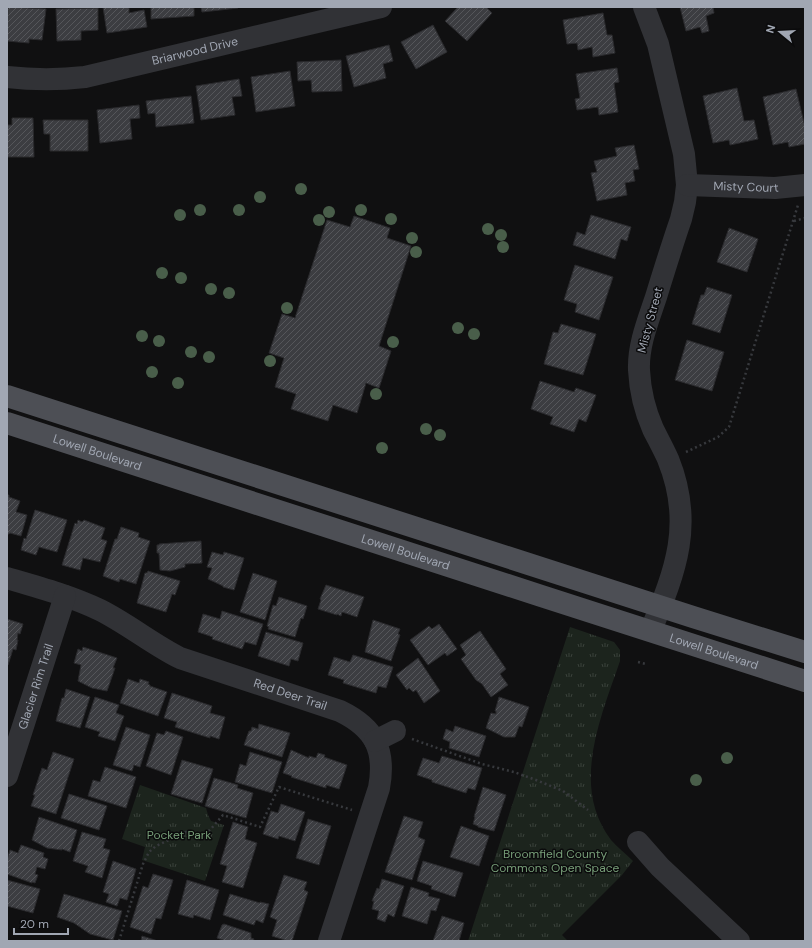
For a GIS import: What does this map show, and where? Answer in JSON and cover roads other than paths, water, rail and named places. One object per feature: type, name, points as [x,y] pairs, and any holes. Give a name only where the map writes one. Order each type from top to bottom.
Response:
[{"type":"main road","points":[[7,396],[805,652]]},
{"type":"main road","name":"Lowell Boulevard","points":[[7,423],[269,509],[651,630],[805,681]]},
{"type":"street","name":"Briarwood Drive","points":[[7,77],[38,80],[85,76],[381,7]]},
{"type":"street","name":"Misty Street","points":[[644,7],[658,44],[684,154],[687,185],[681,219],[640,349],[641,390],[652,428],[668,460],[681,504],[682,525],[675,568],[651,630]]},
{"type":"street","name":"Misty Court","points":[[687,185],[775,188],[804,185]]},
{"type":"street","name":"Red Deer Trail","points":[[7,578],[65,596],[101,610],[160,648],[180,658],[340,711],[354,718],[366,728],[375,741],[381,755],[382,772],[379,788],[329,941]]},
{"type":"street","name":"Glacier Rim Trail","points":[[7,776],[65,596]]},
{"type":"street","points":[[375,741],[395,731]]},
{"type":"street","points":[[638,842],[660,867],[739,941]]},
{"type":"park label","name":"Pocket Park","points":[[179,835]]},
{"type":"park label","name":"Broomfield County Commons Open Space","points":[[555,861]]}]
